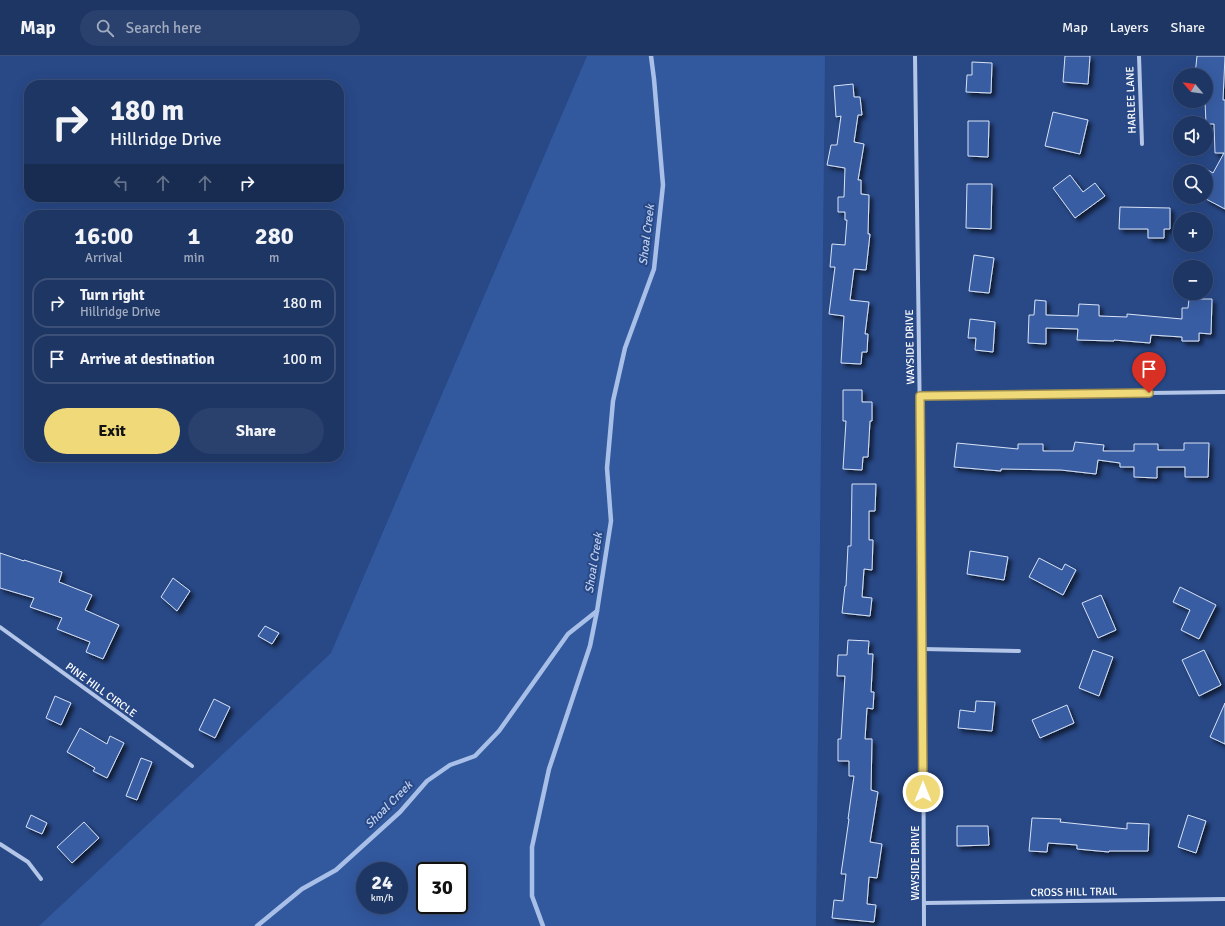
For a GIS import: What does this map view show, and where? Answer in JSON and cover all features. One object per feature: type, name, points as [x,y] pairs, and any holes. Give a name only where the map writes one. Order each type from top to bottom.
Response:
[{"type":"street","name":"WAYSIDE DRIVE","points":[[916,56],[923,649],[924,926]]},
{"type":"street","name":"HARLEE LANE","points":[[1139,56],[1142,144]]},
{"type":"street","points":[[920,396],[1225,392]]},
{"type":"street","name":"PINE HILL CIRCLE","points":[[0,627],[192,766]]},
{"type":"street","points":[[923,649],[1019,651]]},
{"type":"street","points":[[0,844],[28,862],[41,879]]},
{"type":"street","name":"CROSS HILL TRAIL","points":[[924,903],[1225,899]]},
{"type":"shaded area","points":[[587,56],[825,56],[816,926],[39,926],[331,653]]},
{"type":"building","points":[[1065,56],[1090,56],[1088,84],[1063,82]]},
{"type":"building","points":[[1197,56],[1225,56],[1223,100],[1225,100],[1225,209],[1213,203],[1213,173],[1224,153],[1215,153],[1213,116],[1206,116],[1205,108],[1213,108],[1213,68],[1196,68]]},
{"type":"building","points":[[972,62],[992,63],[991,93],[966,92],[967,75],[972,75]]},
{"type":"building","points":[[853,84],[854,97],[860,97],[862,115],[858,115],[854,142],[864,144],[858,180],[861,180],[861,194],[869,195],[868,234],[870,234],[866,270],[854,269],[850,300],[869,302],[865,334],[868,334],[867,352],[862,352],[861,364],[841,363],[844,316],[829,314],[835,267],[830,267],[832,244],[845,245],[847,220],[845,220],[845,212],[838,212],[838,197],[844,197],[845,168],[827,165],[831,145],[837,145],[841,116],[836,117],[834,86]]},
{"type":"building","points":[[1053,112],[1088,120],[1080,154],[1045,146]]},
{"type":"building","points":[[968,121],[989,121],[988,157],[968,156]]},
{"type":"building","points":[[1070,175],[1083,192],[1095,183],[1105,196],[1075,218],[1053,188]]},
{"type":"building","points":[[967,184],[992,184],[991,229],[966,228]]},
{"type":"building","points":[[1120,207],[1170,208],[1170,229],[1164,229],[1164,238],[1148,238],[1148,229],[1119,229]]},
{"type":"building","points":[[974,255],[994,258],[989,293],[969,291]]},
{"type":"building","points":[[1035,300],[1046,301],[1046,315],[1078,316],[1079,304],[1099,305],[1099,316],[1127,317],[1127,314],[1182,319],[1182,308],[1188,308],[1189,300],[1212,300],[1211,334],[1199,333],[1199,341],[1182,341],[1182,337],[1151,335],[1150,343],[1114,340],[1077,340],[1078,329],[1046,328],[1046,344],[1028,343],[1029,315],[1034,315]]},
{"type":"building","points":[[970,319],[995,322],[993,352],[975,350],[976,338],[968,338]]},
{"type":"building","points":[[843,390],[862,390],[862,402],[872,402],[872,421],[870,421],[868,457],[863,457],[862,470],[843,469],[846,421],[843,421]]},
{"type":"building","points":[[1075,442],[1104,445],[1103,451],[1134,451],[1134,444],[1158,444],[1158,450],[1184,450],[1184,443],[1209,443],[1208,477],[1185,477],[1185,467],[1157,467],[1157,478],[1134,477],[1134,467],[1120,467],[1120,463],[1098,460],[1096,474],[1061,470],[1001,469],[1001,471],[954,467],[957,443],[1018,449],[1018,444],[1043,444],[1043,451],[1073,451]]},
{"type":"building","points":[[852,484],[876,484],[875,511],[869,511],[869,540],[873,540],[872,570],[864,569],[862,597],[872,598],[870,616],[842,613],[846,586],[848,546],[851,546]]},
{"type":"building","points":[[970,551],[1008,557],[1004,580],[967,574]]},
{"type":"building","points":[[0,553],[62,572],[59,582],[92,595],[85,610],[119,625],[103,659],[86,652],[90,642],[57,629],[62,618],[30,607],[34,598],[0,588]]},
{"type":"building","points":[[1039,558],[1062,570],[1065,564],[1076,570],[1063,595],[1029,577]]},
{"type":"building","points":[[173,578],[190,591],[177,611],[161,597]]},
{"type":"building","points":[[1180,587],[1216,605],[1199,639],[1181,630],[1190,610],[1173,602]]},
{"type":"building","points":[[1101,595],[1116,630],[1098,638],[1082,603]]},
{"type":"building","points":[[265,626],[279,633],[272,644],[258,636]]},
{"type":"building","points":[[848,640],[869,641],[868,654],[873,654],[871,692],[874,692],[873,709],[867,708],[865,739],[872,739],[871,790],[878,792],[870,842],[882,844],[877,878],[869,877],[867,904],[876,905],[874,922],[832,918],[834,900],[843,901],[846,874],[841,874],[854,776],[849,776],[849,761],[838,761],[838,739],[841,739],[845,676],[837,676],[838,655],[847,655]]},
{"type":"building","points":[[1093,650],[1113,657],[1099,696],[1079,688]]},
{"type":"building","points":[[1204,650],[1221,685],[1199,696],[1182,660]]},
{"type":"building","points":[[55,696],[71,703],[61,725],[46,718]]},
{"type":"building","points":[[214,699],[230,707],[215,738],[199,730]]},
{"type":"building","points":[[976,701],[995,702],[992,731],[958,728],[960,710],[975,712]]},
{"type":"building","points":[[1225,703],[1225,744],[1210,737]]},
{"type":"building","points":[[1067,705],[1074,723],[1040,738],[1032,720]]},
{"type":"building","points":[[80,728],[107,744],[110,736],[124,743],[107,778],[93,771],[95,768],[67,752]]},
{"type":"building","points":[[141,758],[152,762],[137,800],[126,796]]},
{"type":"building","points":[[31,815],[47,823],[42,834],[26,827]]},
{"type":"building","points":[[1188,815],[1206,821],[1196,853],[1178,847]]},
{"type":"building","points":[[1032,818],[1061,819],[1060,822],[1127,829],[1127,823],[1149,824],[1148,851],[1109,852],[1077,849],[1077,845],[1048,843],[1047,852],[1029,851]]},
{"type":"building","points":[[84,822],[99,838],[72,863],[57,847]]},
{"type":"building","points":[[957,826],[988,826],[989,845],[957,846]]},
{"type":"waterway","name":"Shoal Creek","points":[[543,926],[532,896],[532,847],[549,769],[590,646],[611,521],[607,468],[613,401],[625,348],[654,269],[663,185],[651,56]]},
{"type":"waterway","name":"Shoal Creek","points":[[257,926],[302,889],[336,870],[400,812],[427,781],[450,765],[475,756],[499,731],[568,634],[597,611]]},
{"type":"route","points":[[923,792],[920,396],[1149,393]]}]
